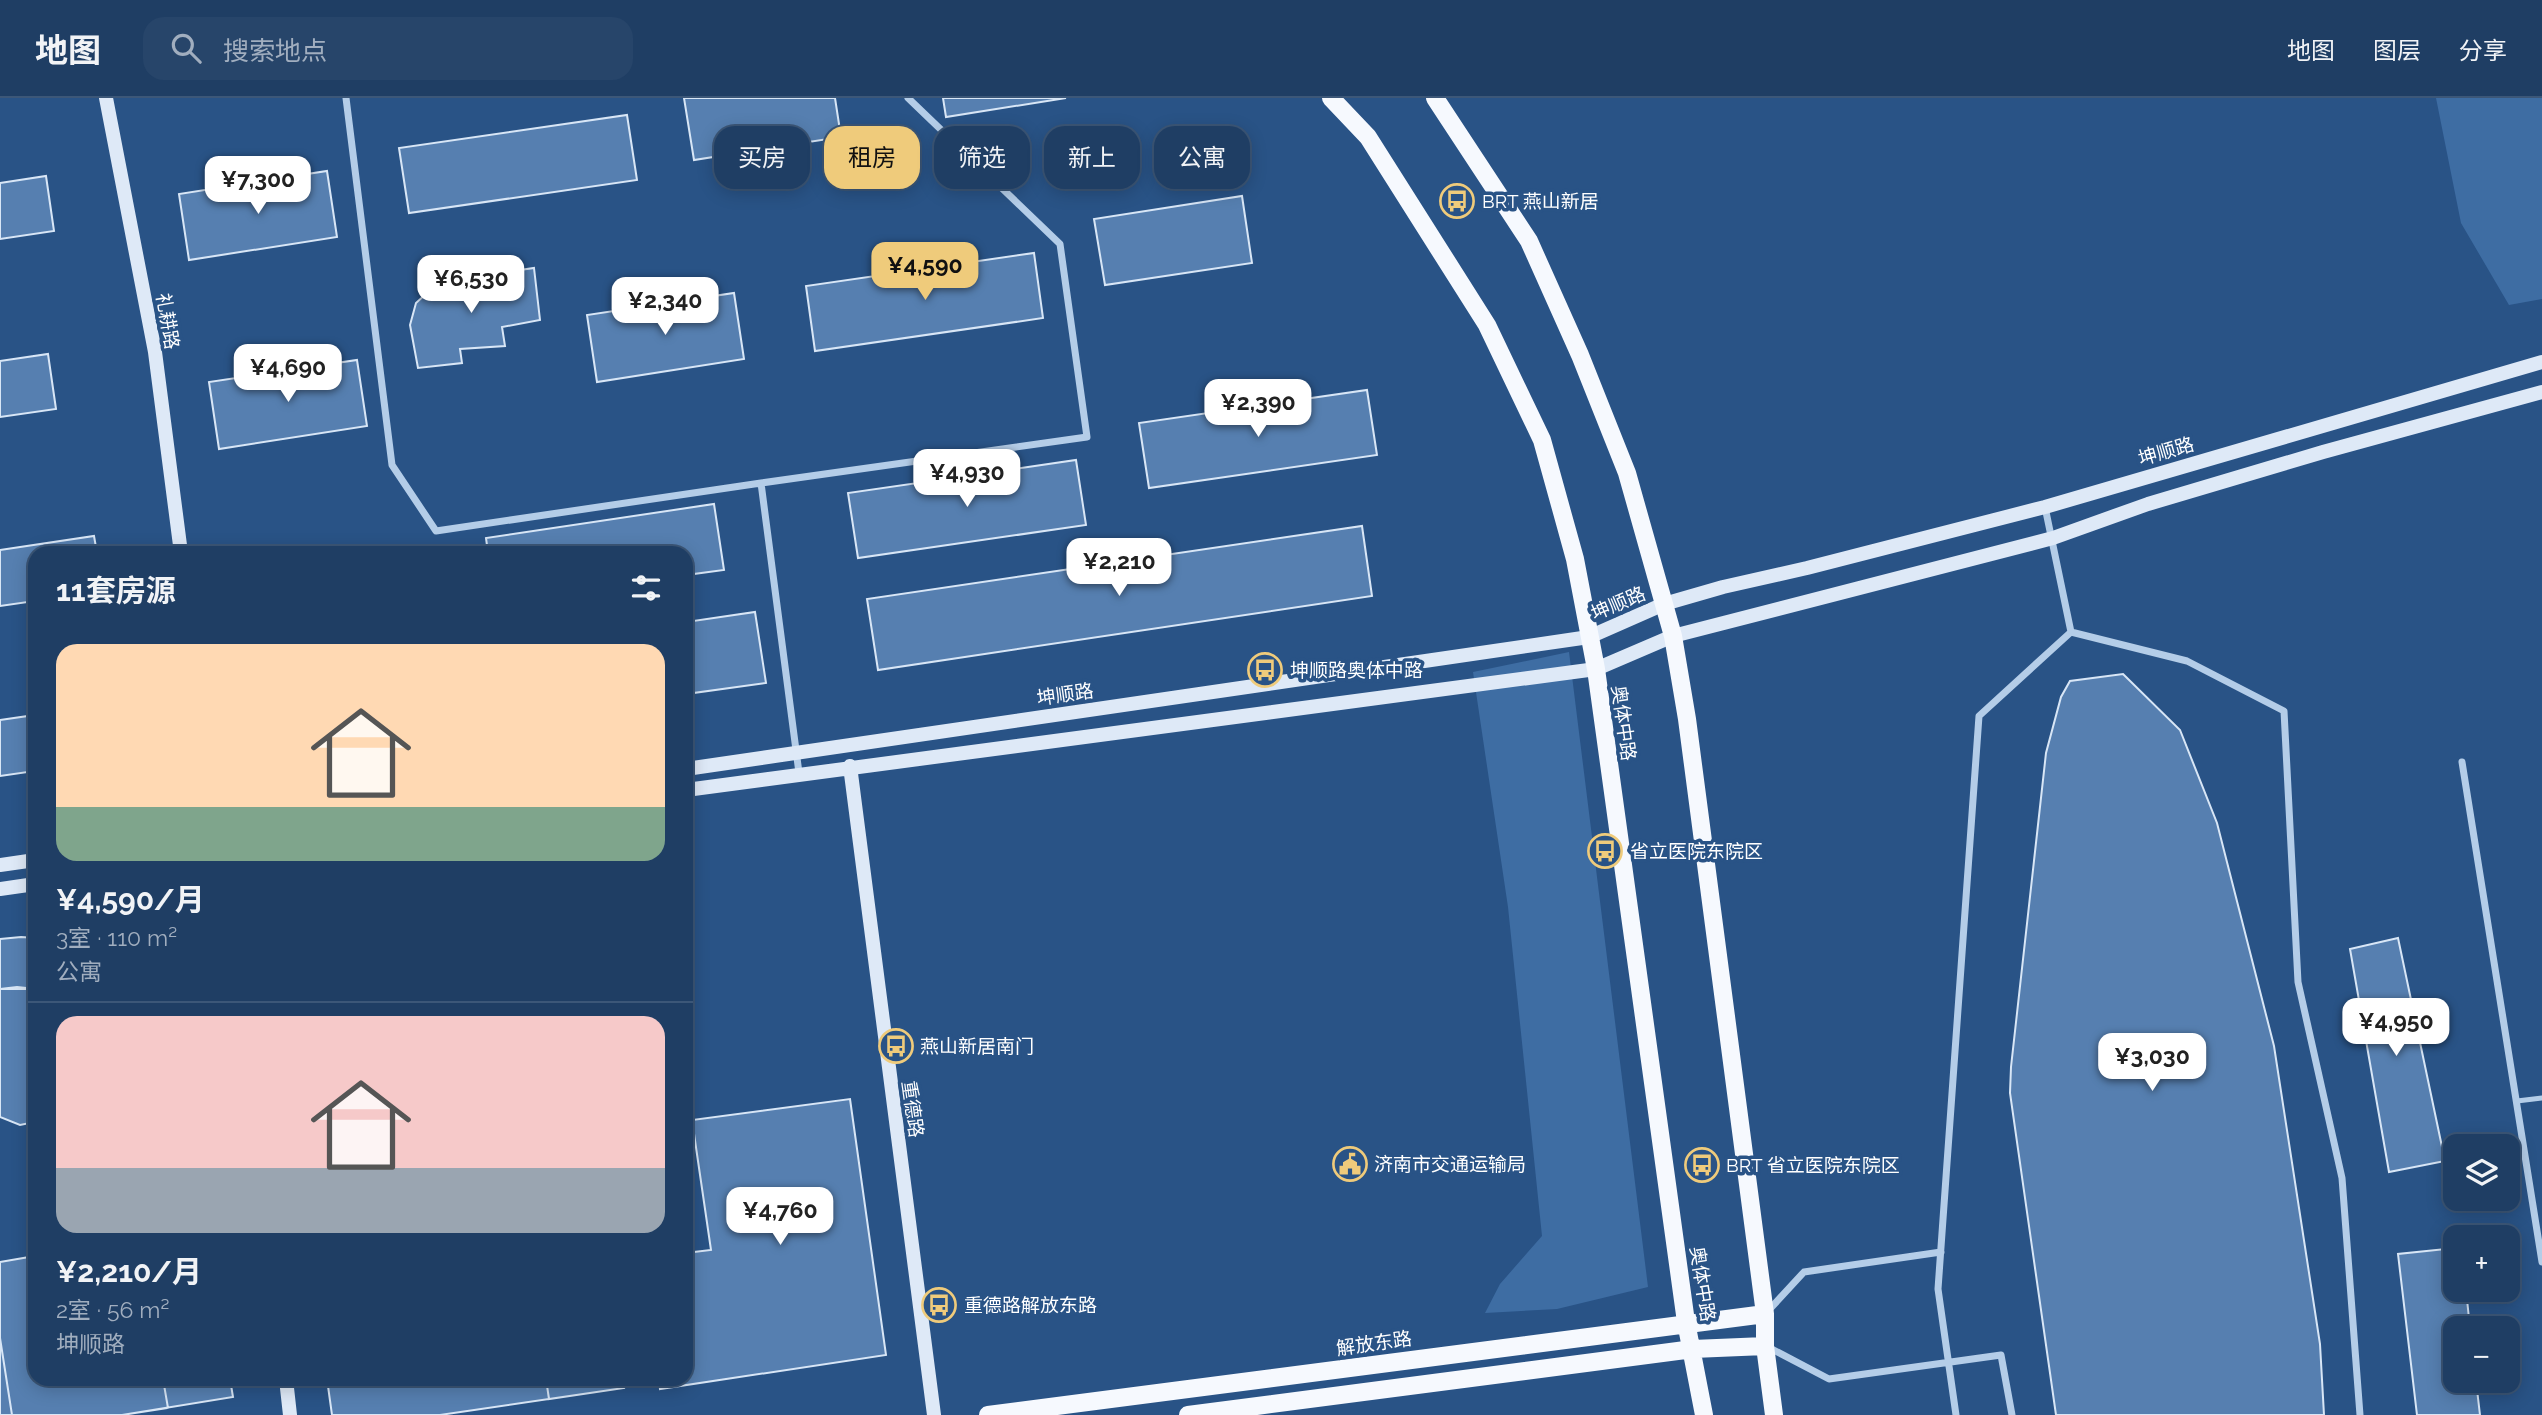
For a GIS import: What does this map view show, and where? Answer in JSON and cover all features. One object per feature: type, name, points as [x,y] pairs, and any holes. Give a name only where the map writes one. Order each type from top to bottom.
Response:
[{"type":"main road","name":"奥体中路","points":[[1331,98],[1368,137],[1493,336],[1542,440],[1575,559],[1596,669],[1686,1322],[1704,1415]]},
{"type":"main road","points":[[1435,98],[1528,241],[1580,355],[1627,473],[1673,636],[1687,719],[1765,1314],[1765,1346],[1774,1415]]},
{"type":"main road","name":"解放东路","points":[[989,1415],[1686,1322],[1765,1314]]},
{"type":"main road","points":[[1188,1415],[1693,1349],[1765,1346]]},
{"type":"street","name":"礼耕路","points":[[106,98],[155,352],[180,546]]},
{"type":"street","points":[[346,98],[392,465],[436,531],[1087,437],[1060,244],[908,98]]},
{"type":"street","name":"坤顺路","points":[[693,768],[1590,636],[1664,604],[1723,586],[1807,568],[2045,507],[2542,362]]},
{"type":"street","points":[[693,789],[1596,669],[1673,636],[2053,538],[2148,504],[2323,452],[2542,392]]},
{"type":"street","points":[[761,483],[799,773]]},
{"type":"street","points":[[2045,507],[2071,632]]},
{"type":"street","points":[[1956,1415],[1938,1289],[1979,716],[2071,632]]},
{"type":"street","points":[[2071,632],[2187,661],[2284,711],[2298,982],[2342,1178],[2360,1415]]},
{"type":"street","points":[[2462,762],[2542,1262]]},
{"type":"street","name":"重德路","points":[[850,766],[934,1415]]},
{"type":"street","points":[[0,865],[28,861]]},
{"type":"street","points":[[0,889],[28,885]]},
{"type":"street","points":[[1765,1314],[1804,1272],[1941,1252]]},
{"type":"street","points":[[1765,1346],[1829,1379],[2001,1355],[2011,1415]]},
{"type":"street","points":[[287,1386],[290,1415]]},
{"type":"lane","points":[[2517,1101],[2542,1098]]},
{"type":"shaded area","points":[[2436,98],[2542,98],[2542,299],[2509,305],[2461,223]]},
{"type":"shaded area","points":[[1569,652],[1648,1287],[1557,1309],[1485,1313],[1500,1284],[1542,1236],[1508,907],[1473,672]]},
{"type":"building","points":[[684,98],[835,98],[839,126],[824,126],[824,140],[810,142],[810,126],[714,126],[714,157],[694,160]]},
{"type":"building","points":[[943,98],[1066,98],[946,117]]},
{"type":"building","points":[[627,115],[637,180],[409,213],[399,148]]},
{"type":"building","points":[[327,171],[337,237],[189,260],[179,194]]},
{"type":"building","points":[[46,176],[54,231],[0,239],[0,183]]},
{"type":"building","points":[[1242,196],[1252,263],[1105,285],[1094,219]]},
{"type":"building","points":[[1034,253],[1043,318],[815,351],[806,286]]},
{"type":"building","points":[[534,268],[540,320],[502,327],[505,346],[460,349],[462,363],[418,368],[410,325],[416,303],[439,282]]},
{"type":"building","points":[[734,293],[744,359],[597,382],[587,315]]},
{"type":"building","points":[[48,354],[56,409],[0,417],[0,361]]},
{"type":"building","points":[[357,360],[367,426],[219,449],[209,382]]},
{"type":"building","points":[[1367,390],[1377,455],[1149,488],[1139,423]]},
{"type":"building","points":[[1076,460],[1086,525],[858,558],[848,493]]},
{"type":"building","points":[[714,504],[724,570],[693,574],[693,546],[487,546],[486,538]]},
{"type":"building","points":[[1362,526],[1372,596],[878,670],[867,599]]},
{"type":"building","points":[[94,536],[96,546],[28,546],[28,602],[0,606],[0,550]]},
{"type":"building","points":[[755,612],[766,683],[693,693],[693,621]]},
{"type":"building","points":[[2123,674],[2180,730],[2217,823],[2274,1046],[2320,1344],[2324,1415],[2056,1415],[2010,1093],[2011,1067],[2046,753],[2061,697],[2070,681]]},
{"type":"building","points":[[28,716],[28,772],[0,776],[0,720]]},
{"type":"building","points":[[28,938],[28,989],[0,989],[0,939]]},
{"type":"building","points":[[2398,938],[2443,1161],[2389,1172],[2350,949]]},
{"type":"building","points":[[28,988],[28,1123],[20,1125],[0,1117],[0,989]]},
{"type":"building","points":[[850,1099],[886,1355],[693,1384],[693,1252],[711,1250],[693,1120]]},
{"type":"building","points":[[2443,1249],[2443,1302],[2467,1302],[2469,1316],[2443,1316],[2443,1393],[2477,1393],[2480,1415],[2417,1415],[2398,1254]]},
{"type":"building","points":[[28,1257],[28,1386],[231,1386],[233,1397],[122,1415],[0,1415],[0,1262]]},
{"type":"building","points":[[28,1257],[28,1386],[164,1386],[168,1408],[122,1415],[12,1415],[0,1338],[0,1262]]},
{"type":"building","points":[[328,1386],[624,1388],[440,1415],[332,1415]]},
{"type":"building","points":[[547,1386],[624,1388],[549,1399]]},
{"type":"place","name":"BRT 燕山新居","points":[[1457,201]]},
{"type":"place","name":"坤顺路奥体中路","points":[[1265,670]]},
{"type":"place","name":"省立医院东院区","points":[[1605,851]]},
{"type":"place","name":"燕山新居南门","points":[[896,1046]]},
{"type":"place","name":"济南市交通运输局","points":[[1350,1164]]},
{"type":"place","name":"BRT 省立医院东院区","points":[[1702,1165]]},
{"type":"place","name":"重德路解放东路","points":[[939,1305]]}]
